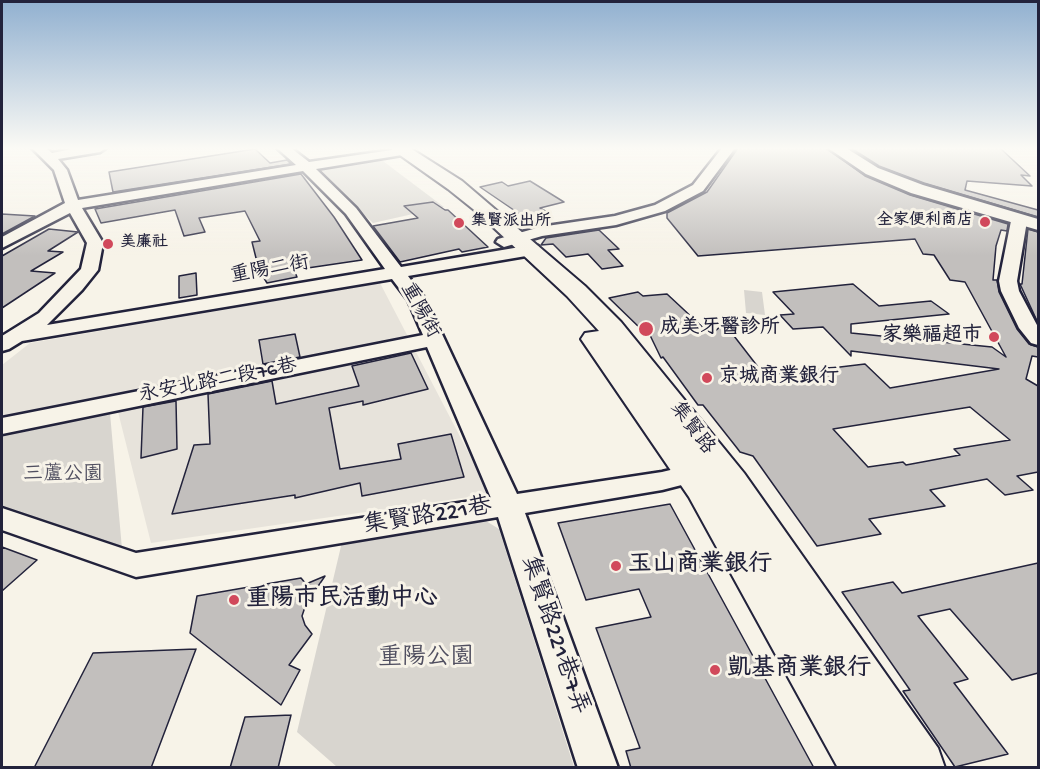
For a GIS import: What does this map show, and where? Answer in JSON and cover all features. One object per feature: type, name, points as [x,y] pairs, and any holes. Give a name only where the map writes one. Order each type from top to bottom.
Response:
[{"type":"main road","name":"集賢路","points":[[455,184],[517,246],[576,291],[611,328],[650,375],[706,471],[868,768]]},
{"type":"main road","name":"集賢路","points":[[706,471],[731,482],[918,768]]},
{"type":"street","points":[[9,340],[46,316],[89,270],[95,243],[73,205],[65,184]]},
{"type":"street","points":[[2,243],[73,205],[199,184]]},
{"type":"street","name":"重陽街","points":[[323,184],[351,211],[417,300],[508,505]]},
{"type":"street","name":"重陽二街","points":[[9,340],[397,272],[517,246],[540,232],[616,220],[660,208],[698,188],[701,184]]},
{"type":"street","points":[[903,184],[948,200],[1038,225]]},
{"type":"street","points":[[1019,221],[1008,281],[1010,291],[1029,328],[1038,339]]},
{"type":"street","name":"永安北路二段76巷","points":[[2,426],[435,339]]},
{"type":"street","name":"集賢路221巷","points":[[2,519],[136,565],[706,471]]},
{"type":"street","name":"集賢路221巷7弄","points":[[508,505],[598,768]]},
{"type":"shaded area","points":[[380,283],[490,494],[151,543],[114,396],[2,417],[2,365],[30,343]]},
{"type":"green space","points":[[331,184],[413,184],[444,207],[373,223]]},
{"type":"green space","points":[[744,290],[762,292],[765,315],[746,313]]},
{"type":"green space","name":"三蘆公園","points":[[110,413],[122,549],[2,512],[2,434]]},
{"type":"green space","name":"重陽公園","points":[[486,521],[499,529],[574,767],[337,767],[297,732],[342,542]]},
{"type":"building","points":[[111,184],[165,184],[113,192]]},
{"type":"building","points":[[243,184],[309,184],[362,260],[294,270],[297,277],[267,283],[259,270],[252,242],[260,241],[245,211],[199,218],[205,232],[184,236],[175,210],[101,223],[95,209]]},
{"type":"building","points":[[494,184],[508,186],[535,184],[564,202],[540,208],[547,212],[524,217],[480,187]]},
{"type":"building","points":[[713,184],[884,184],[910,195],[1008,224],[1007,231],[1001,230],[996,246],[993,280],[997,280],[999,292],[1017,329],[1029,344],[1038,347],[1038,357],[1032,356],[1026,379],[1038,386],[1038,472],[1017,476],[1033,490],[1005,495],[987,479],[930,490],[945,506],[869,519],[881,534],[817,546],[753,456],[740,452],[703,405],[698,405],[663,357],[661,358],[647,329],[642,330],[609,298],[638,292],[643,296],[667,294],[711,335],[724,323],[765,376],[865,364],[890,388],[999,369],[851,351],[851,356],[823,327],[793,329],[780,315],[794,314],[773,292],[853,284],[879,306],[931,301],[949,314],[851,324],[851,333],[992,347],[1006,357],[965,282],[950,280],[934,255],[923,254],[915,239],[698,256],[667,218],[667,213],[707,192]],"holes":[[[970,407],[1010,440],[954,449],[960,455],[906,465],[903,462],[868,467],[833,429]]]},
{"type":"building","points":[[927,184],[966,184],[965,190],[1038,210],[1038,217]]},
{"type":"building","points":[[1005,184],[1030,184],[1032,186]]},
{"type":"building","points":[[433,202],[448,210],[488,247],[462,252],[459,249],[400,262],[373,226],[418,218],[404,206]]},
{"type":"building","points":[[2,214],[35,216],[2,234]]},
{"type":"building","points":[[49,229],[78,232],[48,251],[63,252],[31,271],[55,273],[2,308],[2,256]]},
{"type":"building","points":[[1028,229],[1038,232],[1038,323],[1020,284],[1022,284]]},
{"type":"building","points":[[599,230],[619,249],[608,250],[623,266],[602,269],[588,254],[566,257],[553,244],[541,245],[546,238]]},
{"type":"building","points":[[196,273],[197,295],[179,298],[179,276]]},
{"type":"building","points":[[295,334],[300,357],[263,364],[259,340]]},
{"type":"building","points":[[411,353],[428,389],[363,405],[363,401],[329,408],[340,469],[401,459],[398,444],[451,434],[464,477],[362,496],[360,483],[295,498],[295,495],[172,514],[194,445],[210,444],[208,394],[272,381],[276,404],[359,386],[352,366]]},
{"type":"building","points":[[176,401],[177,449],[141,458],[143,407]]},
{"type":"building","points":[[670,504],[814,768],[631,768],[626,751],[640,748],[596,628],[651,617],[639,589],[586,600],[558,523]]},
{"type":"building","points":[[2,547],[37,560],[2,591]]},
{"type":"building","points":[[1038,563],[1038,673],[1012,680],[950,609],[918,616],[968,679],[954,683],[1008,754],[955,767],[903,691],[910,690],[842,592],[893,582],[902,593]]},
{"type":"building","points":[[325,576],[306,604],[302,616],[312,634],[289,665],[300,670],[281,705],[190,633],[197,596],[301,578],[306,584]]},
{"type":"building","points":[[196,649],[151,768],[34,768],[93,653]]},
{"type":"building","points":[[291,715],[278,768],[230,768],[245,717]]},
{"type":"place","name":"全家便利商店","points":[[985,222]]},
{"type":"place","name":"集賢派出所","points":[[459,223]]},
{"type":"place","name":"美廉社","points":[[108,244]]},
{"type":"place","name":"成美牙醫診所","points":[[646,329]]},
{"type":"place","name":"家樂福超市","points":[[994,337]]},
{"type":"place","name":"京城商業銀行","points":[[707,378]]},
{"type":"place","name":"玉山商業銀行","points":[[616,566]]},
{"type":"place","name":"重陽市民活動中心","points":[[234,600]]},
{"type":"place","name":"凱基商業銀行","points":[[715,670]]}]
